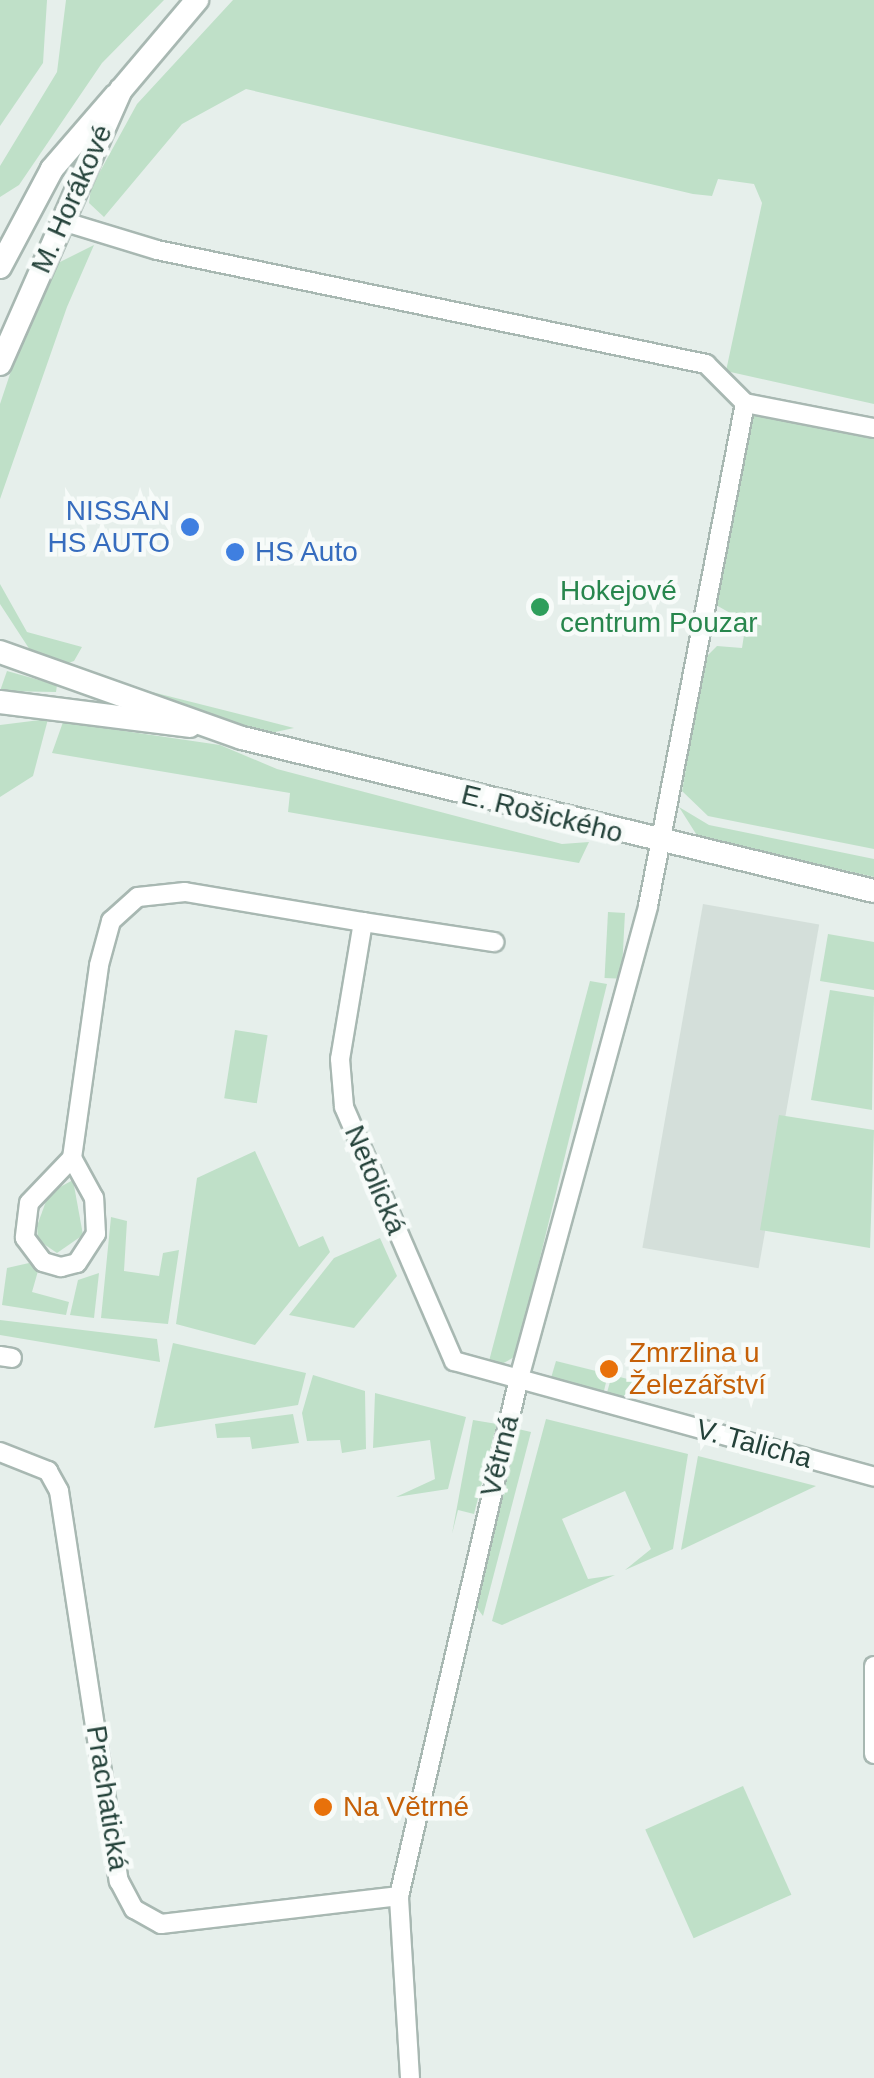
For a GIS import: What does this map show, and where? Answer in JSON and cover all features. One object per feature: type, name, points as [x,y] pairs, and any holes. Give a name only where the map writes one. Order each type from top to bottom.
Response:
[{"type":"street","name":"M. Horákové","points":[[0,267],[52,169],[197,0]]},
{"type":"street","name":"M. Horákové","points":[[0,364],[121,90]]},
{"type":"street","points":[[62,221],[157,250],[706,364],[745,403],[874,428]]},
{"type":"street","name":"Větrná","points":[[410,2078],[399,1896],[518,1382],[661,843],[745,403]]},
{"type":"street","name":"E. Rošického","points":[[0,652],[213,728],[661,843],[874,891]]},
{"type":"street","name":"E. Rošického","points":[[0,702],[213,728]]},
{"type":"street","points":[[72,1158],[94,1198],[96,1234],[77,1263],[62,1267],[43,1262],[25,1238],[28,1203],[72,1158],[99,965],[111,921],[138,897],[185,892],[494,942]]},
{"type":"street","name":"Netolická","points":[[362,922],[340,1059],[344,1107],[454,1361],[518,1382]]},
{"type":"street","name":"V. Talicha","points":[[518,1382],[874,1477]]},
{"type":"street","name":"Prachatická","points":[[0,1452],[48,1470],[59,1491],[119,1881],[134,1909],[161,1924],[399,1896]]},
{"type":"street","points":[[874,1666],[874,1754]]},
{"type":"shaded area","points":[[703,904],[819,924],[759,1268],[642,1248]]},
{"type":"green space","points":[[0,0],[47,0],[43,63],[0,126]]},
{"type":"green space","points":[[66,0],[164,0],[102,63],[19,185],[0,197],[0,166],[57,72]]},
{"type":"green space","points":[[233,0],[874,0],[874,404],[726,371],[762,203],[754,184],[718,179],[712,196],[693,194],[246,89],[182,124],[104,217],[89,203],[91,188],[137,104]]},
{"type":"green space","points":[[94,245],[67,307],[0,499],[0,404],[15,359],[56,264]]},
{"type":"green space","points":[[760,412],[874,436],[874,849],[708,816],[682,791],[705,658],[717,646],[742,648],[746,622],[716,605],[712,589],[747,418]]},
{"type":"green space","points":[[0,584],[27,632],[82,647],[74,661],[60,666],[30,650],[0,604]]},
{"type":"green space","points":[[7,671],[57,685],[56,692],[0,691]]},
{"type":"green space","points":[[139,690],[144,690],[294,728],[266,734]]},
{"type":"green space","points":[[48,719],[33,776],[0,797],[0,725]]},
{"type":"green space","points":[[63,722],[220,745],[277,769],[562,844],[589,842],[579,863],[288,812],[290,793],[52,753]]},
{"type":"green space","points":[[679,807],[709,825],[874,859],[874,877],[698,837]]},
{"type":"green space","points":[[608,912],[625,913],[622,979],[605,978]]},
{"type":"green space","points":[[828,934],[874,942],[874,990],[820,981]]},
{"type":"green space","points":[[590,981],[607,984],[516,1356],[500,1365],[489,1361]]},
{"type":"green space","points":[[830,990],[874,997],[872,1110],[811,1100]]},
{"type":"green space","points":[[235,1030],[268,1035],[257,1103],[224,1098]]},
{"type":"green space","points":[[779,1115],[874,1130],[870,1248],[760,1230]]},
{"type":"green space","points":[[255,1151],[299,1247],[323,1236],[330,1252],[255,1345],[176,1324],[197,1178]]},
{"type":"green space","points":[[73,1180],[83,1235],[57,1253],[38,1240],[37,1226],[49,1193]]},
{"type":"green space","points":[[111,1217],[127,1221],[124,1271],[159,1276],[163,1253],[179,1250],[168,1324],[101,1318]]},
{"type":"green space","points":[[380,1238],[397,1276],[354,1328],[289,1315],[334,1258]]},
{"type":"green space","points":[[29,1263],[38,1271],[32,1292],[69,1302],[66,1315],[2,1305],[7,1268]]},
{"type":"green space","points":[[99,1273],[94,1318],[70,1315],[78,1280]]},
{"type":"green space","points":[[0,1320],[157,1339],[160,1362],[0,1335]]},
{"type":"green space","points":[[173,1343],[306,1373],[298,1405],[154,1428]]},
{"type":"green space","points":[[556,1361],[608,1374],[603,1395],[551,1378]]},
{"type":"green space","points":[[313,1375],[365,1391],[366,1449],[342,1453],[340,1440],[307,1441],[302,1413]]},
{"type":"green space","points":[[612,1375],[651,1385],[631,1400],[606,1396]]},
{"type":"green space","points":[[375,1393],[466,1417],[448,1489],[396,1497],[435,1479],[430,1440],[373,1448]]},
{"type":"green space","points":[[293,1414],[299,1443],[252,1449],[250,1437],[217,1438],[215,1424]]},
{"type":"green space","points":[[546,1419],[688,1454],[673,1549],[625,1570],[651,1549],[625,1491],[562,1519],[588,1579],[615,1575],[502,1625],[492,1621]]},
{"type":"green space","points":[[473,1420],[497,1424],[474,1514],[458,1510],[452,1534]]},
{"type":"green space","points":[[518,1429],[531,1432],[483,1616],[474,1604]]},
{"type":"green space","points":[[698,1456],[816,1486],[681,1550]]},
{"type":"green space","points":[[743,1786],[791,1895],[694,1938],[645,1830]]},
{"type":"place","name":"NISSAN HS AUTO","points":[[190,527]]},
{"type":"place","name":"HS Auto","points":[[235,552]]},
{"type":"place","name":"Hokejové centrum Pouzar","points":[[540,607]]},
{"type":"place","name":"Zmrzlina u Železářství","points":[[609,1369]]},
{"type":"place","name":"Na Větrné","points":[[323,1807]]}]
